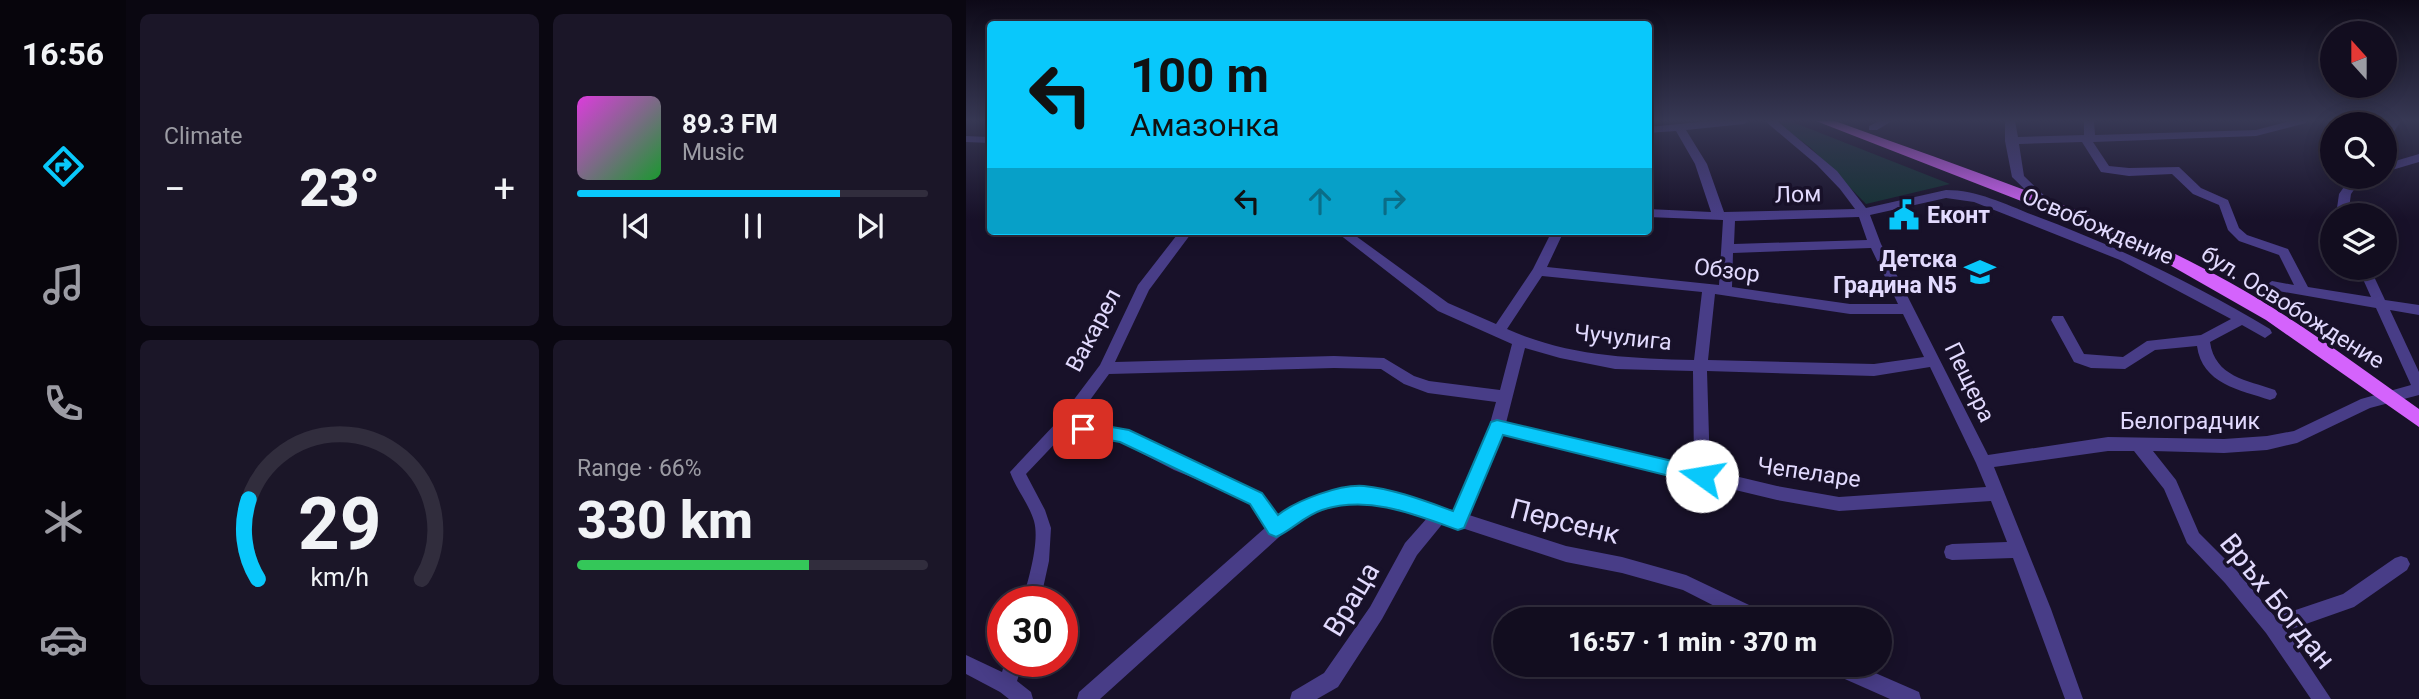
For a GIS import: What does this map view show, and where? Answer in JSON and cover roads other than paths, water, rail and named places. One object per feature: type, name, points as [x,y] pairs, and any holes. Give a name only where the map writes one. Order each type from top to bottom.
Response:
[{"type":"main road","name":"бул. Освобождение","points":[[1909,154],[2117,235],[2222,286],[2419,419]]},
{"type":"street","points":[[1695,154],[1724,216],[1727,249],[1725,290]]},
{"type":"street","name":"Пещера","points":[[1812,154],[1863,213],[1875,244],[1984,462],[2074,699]]},
{"type":"street","points":[[2013,154],[2018,177],[2052,209]]},
{"type":"street","points":[[2096,154],[2105,169],[2129,172],[2175,170],[2197,191],[2224,203],[2234,230],[2243,238],[2284,252],[2303,290]]},
{"type":"street","points":[[2397,165],[2419,159]]},
{"type":"street","points":[[1996,187],[2007,185],[2018,177]]},
{"type":"street","name":"Лом","points":[[1652,213],[1724,216],[1863,213],[1946,194]]},
{"type":"street","name":"Освобождение","points":[[1946,194],[1972,197],[2091,242],[2158,272],[2265,333]]},
{"type":"street","name":"Вакарел","points":[[1036,586],[1044,523],[1023,490],[1018,472],[1062,426],[1105,368],[1143,288],[1184,235]]},
{"type":"street","name":"Чучулига","points":[[1345,235],[1443,307],[1520,341],[1590,359],[1700,366],[1874,370],[1935,361]]},
{"type":"street","points":[[1499,332],[1539,271],[1556,235]]},
{"type":"street","points":[[1727,249],[1875,244]]},
{"type":"street","name":"Обзор","points":[[1539,271],[1709,288],[1850,309],[1909,309]]},
{"type":"street","points":[[2370,280],[2419,388]]},
{"type":"street","points":[[2272,286],[2303,290],[2331,298],[2419,310]]},
{"type":"street","points":[[1702,476],[1700,366],[1709,288]]},
{"type":"street","points":[[2058,320],[2074,353],[2091,362],[2125,363],[2152,345],[2203,340],[2242,319]]},
{"type":"street","points":[[2203,340],[2205,359],[2211,369],[2224,377],[2270,394]]},
{"type":"street","points":[[1458,522],[1497,427],[1520,341]]},
{"type":"street","points":[[1105,368],[1334,362],[1384,365],[1409,380],[1428,387],[1505,397]]},
{"type":"street","name":"Белоградчик","points":[[1984,462],[2081,447],[2137,443],[2224,446],[2274,442],[2297,437],[2366,403],[2419,388]]},
{"type":"street","points":[[1062,426],[1123,436],[1180,465],[1224,483],[1256,499],[1276,528]]},
{"type":"street","name":"Чепеларе","points":[[1497,427],[1777,494],[1839,503],[1996,494]]},
{"type":"street","name":"Връх Богдан","points":[[2137,443],[2170,485],[2193,538],[2231,577],[2272,627],[2322,699]]},
{"type":"street","name":"Персенк","points":[[1086,699],[1292,515],[1320,502],[1362,494],[1413,505],[1458,522],[1566,554],[1622,565],[1686,583],[1738,607]]},
{"type":"street","name":"Враца","points":[[1299,699],[1331,680],[1376,613],[1412,549],[1440,515]]},
{"type":"street","points":[[1952,552],[2019,550]]},
{"type":"street","points":[[2272,627],[2348,601],[2401,564]]},
{"type":"street","points":[[966,664],[1007,685],[1024,699]]},
{"type":"street","points":[[1007,685],[1009,677]]},
{"type":"street","points":[[1863,677],[1912,699]]},
{"type":"place","name":"Еконт","points":[[1904,215]]},
{"type":"place","name":"Детска Градина N5","points":[[1980,272]]}]
